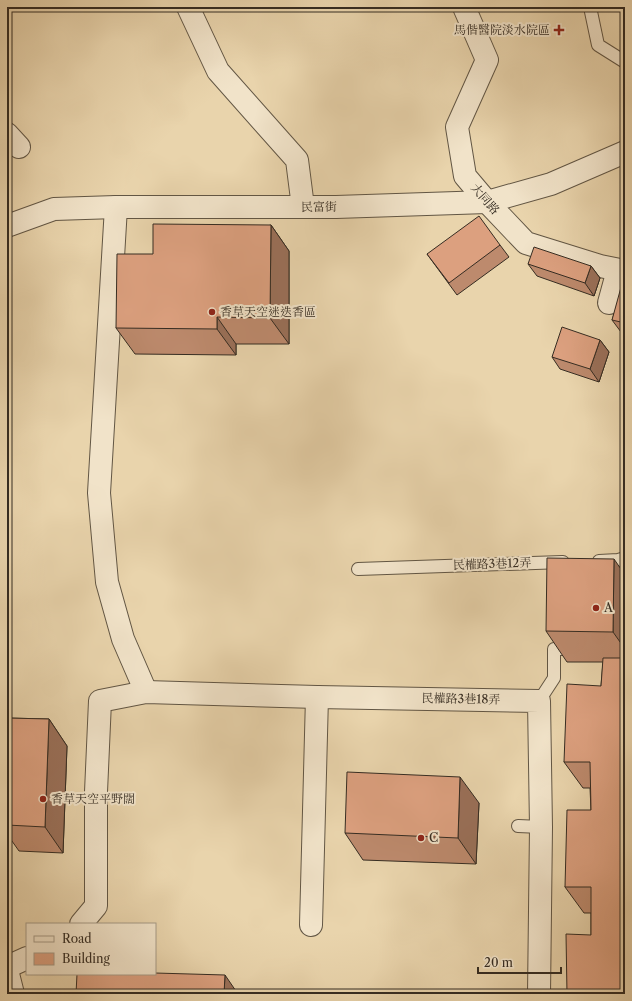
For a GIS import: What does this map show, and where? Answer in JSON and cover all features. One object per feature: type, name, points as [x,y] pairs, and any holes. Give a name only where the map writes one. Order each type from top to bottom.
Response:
[{"type":"street","points":[[188,7],[218,71],[297,160],[303,207]]},
{"type":"street","name":"大同路","points":[[464,7],[487,60],[457,127],[465,176],[487,202],[526,243],[600,266],[621,270]]},
{"type":"street","name":"民富街","points":[[7,226],[54,209],[116,207],[303,207],[487,202],[551,184],[625,152]]},
{"type":"street","points":[[116,207],[99,493],[107,582],[124,639],[146,692]]},
{"type":"street","points":[[609,303],[621,270]]},
{"type":"street","name":"民權路3巷18弄","points":[[82,923],[96,906],[96,792],[100,701],[146,692],[540,701]]},
{"type":"street","points":[[311,925],[317,697]]},
{"type":"street","points":[[539,994],[541,827],[540,701]]},
{"type":"street","points":[[7,967],[26,958]]},
{"type":"street","points":[[7,970],[13,994]]},
{"type":"lane","points":[[590,7],[598,44],[625,62]]},
{"type":"lane","points":[[587,561],[618,560],[625,558]]},
{"type":"lane","name":"民權路3巷12弄","points":[[358,569],[571,562]]},
{"type":"lane","points":[[540,701],[554,678],[554,649],[567,650]]},
{"type":"lane","points":[[518,826],[541,827]]},
{"type":"building","points":[[479,216],[500,245],[449,283],[427,254]]},
{"type":"building","name":"香草天空迷迭香區","points":[[153,224],[271,225],[270,318],[217,317],[217,329],[116,328],[117,254],[153,254]]},
{"type":"building","points":[[534,247],[591,266],[585,283],[528,264]]},
{"type":"building","points":[[623,280],[625,281],[625,323],[612,320]]},
{"type":"building","points":[[562,327],[600,340],[590,369],[552,357]]},
{"type":"building","points":[[547,558],[614,559],[613,632],[546,631]]},
{"type":"building","points":[[603,658],[625,658],[625,994],[567,994],[566,934],[591,935],[591,887],[565,887],[567,810],[591,810],[590,762],[564,762],[567,684],[601,686]]},
{"type":"building","points":[[7,718],[49,719],[45,827],[7,825]]},
{"type":"building","points":[[347,772],[460,777],[458,838],[345,833]]},
{"type":"building","points":[[156,973],[225,975],[224,994],[76,994],[77,975],[156,975]]},
{"type":"place","name":"馬偕醫院淡水院區","points":[[559,30]]},
{"type":"place","name":"香草天空迷迭香區","points":[[212,312]]},
{"type":"place","name":"A","points":[[596,608]]},
{"type":"place","name":"香草天空平野闊","points":[[43,799]]},
{"type":"place","name":"C","points":[[421,838]]}]
